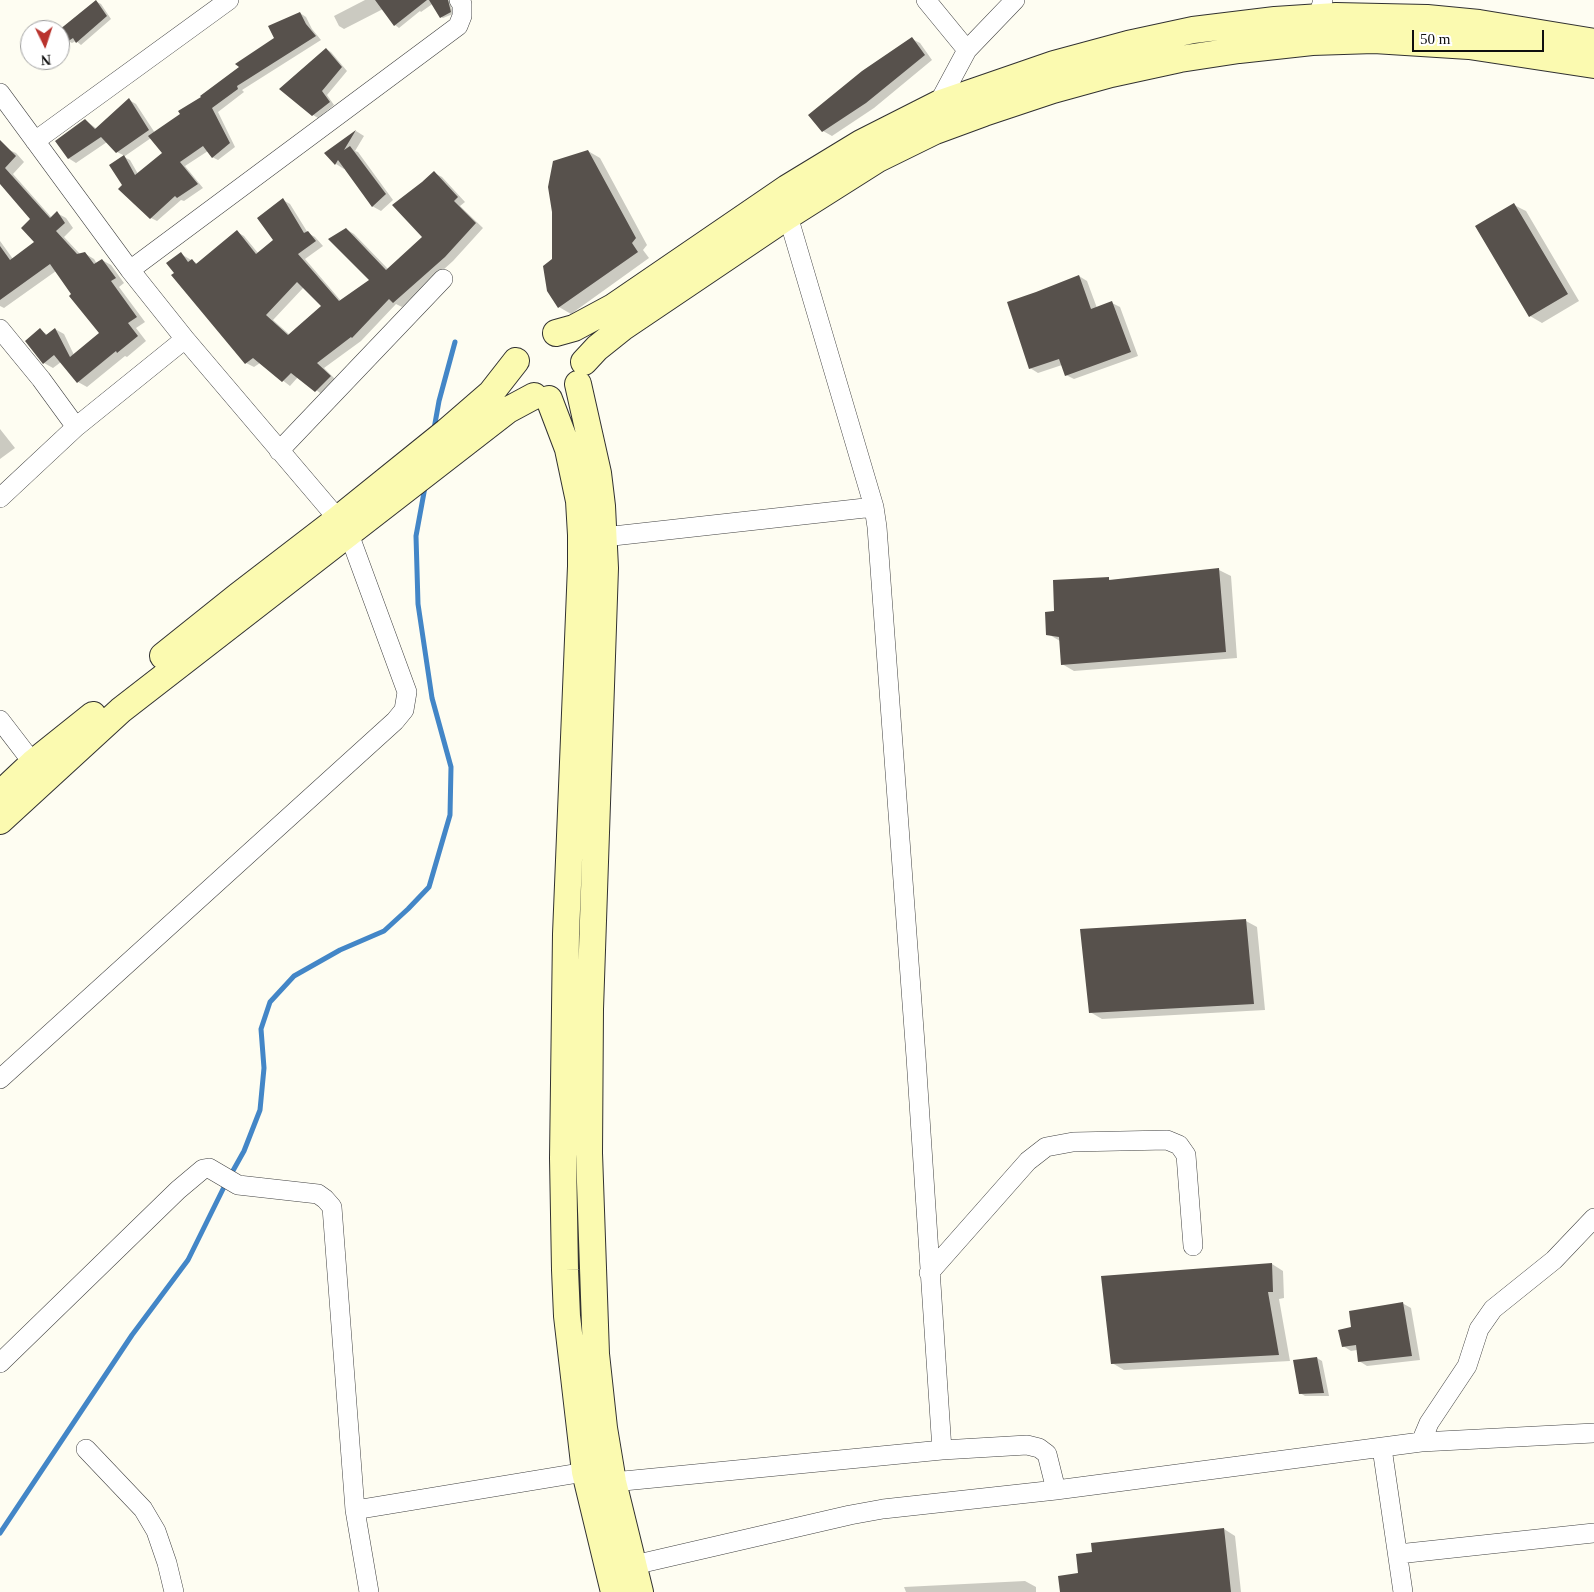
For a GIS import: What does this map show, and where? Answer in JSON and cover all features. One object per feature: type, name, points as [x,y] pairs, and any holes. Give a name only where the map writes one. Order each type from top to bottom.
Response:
[{"type":"main road","points":[[0,794],[33,763],[238,596],[416,482],[446,432],[491,394],[533,343],[574,328],[613,307],[786,188],[862,142],[938,104],[1054,64],[1128,44],[1193,30],[1275,20],[1320,9],[1336,16],[1435,19],[1479,23],[1594,42]]},
{"type":"main road","points":[[0,822],[121,710],[343,527],[430,458],[508,410],[542,398],[565,395],[597,348],[622,328],[788,216],[878,159],[935,131],[1053,90],[1111,74],[1180,59],[1312,42],[1374,40],[1469,46],[1594,65]]},
{"type":"main road","points":[[614,1592],[585,1472],[567,1316],[564,1270],[563,1158],[566,934],[582,566],[579,501],[568,449],[542,398],[522,385],[516,369],[533,343],[567,337],[576,344],[598,473],[605,568],[590,1009],[589,1153],[596,1354],[604,1428],[613,1482],[640,1592]]},
{"type":"street","points":[[35,141],[229,0]]},
{"type":"street","points":[[130,270],[458,26],[462,16],[460,0]]},
{"type":"street","points":[[926,0],[967,50]]},
{"type":"street","points":[[938,104],[967,50],[1015,0]]},
{"type":"street","points":[[0,1079],[395,721],[404,710],[407,692],[343,527],[185,339],[130,270],[35,141],[3,105]]},
{"type":"street","points":[[788,216],[874,506],[877,527],[942,1450]]},
{"type":"street","points":[[279,451],[443,279]]},
{"type":"street","points":[[0,329],[41,379],[76,427]]},
{"type":"street","points":[[0,498],[76,427],[185,339]]},
{"type":"street","points":[[604,537],[874,506]]},
{"type":"street","points":[[0,720],[33,763]]},
{"type":"street","points":[[929,1273],[1028,1161],[1046,1147],[1073,1142],[1167,1140],[1179,1145],[1186,1155],[1193,1246]]},
{"type":"street","points":[[0,1362],[178,1190],[203,1169],[209,1168],[238,1185],[318,1194],[326,1199],[332,1207],[355,1510],[369,1592]]},
{"type":"street","points":[[1421,1442],[1428,1422],[1468,1366],[1479,1329],[1493,1309],[1554,1260],[1594,1218]]},
{"type":"street","points":[[634,1565],[850,1515],[1421,1442],[1594,1433]]},
{"type":"street","points":[[613,1482],[942,1450],[1027,1445],[1039,1448],[1047,1454],[1056,1490]]},
{"type":"street","points":[[86,1448],[143,1509],[156,1531],[174,1592]]},
{"type":"street","points":[[1382,1448],[1403,1592]]},
{"type":"street","points":[[355,1510],[585,1472]]},
{"type":"street","points":[[1398,1554],[1594,1533]]},
{"type":"building","points":[[96,0],[107,16],[76,43],[73,38],[70,40],[70,21]]},
{"type":"building","points":[[375,0],[427,0],[394,26]]},
{"type":"building","points":[[429,0],[448,0],[451,12],[440,18]]},
{"type":"building","points":[[300,12],[306,24],[316,36],[237,86],[238,89],[212,108],[230,143],[212,158],[203,146],[180,162],[198,184],[177,198],[175,196],[150,219],[118,189],[122,185],[109,165],[124,155],[135,175],[162,153],[148,136],[180,114],[178,111],[201,97],[239,67],[235,64],[274,38],[268,26]]},
{"type":"building","points":[[912,37],[925,55],[866,103],[822,132],[808,115],[862,71]]},
{"type":"building","points":[[326,48],[342,67],[322,91],[330,102],[312,116],[279,89]]},
{"type":"building","points":[[129,98],[149,130],[116,153],[101,137],[68,159],[55,141],[85,119],[95,129]]},
{"type":"building","points":[[356,130],[344,150],[350,146],[386,194],[372,207],[338,160],[335,165],[324,153]]},
{"type":"building","points":[[0,140],[16,156],[5,168],[50,218],[57,211],[65,223],[56,231],[77,254],[85,252],[94,264],[102,259],[116,278],[111,281],[137,317],[128,323],[138,336],[117,353],[116,351],[77,383],[54,355],[43,364],[25,341],[40,328],[46,335],[55,328],[70,357],[99,333],[69,296],[71,294],[50,264],[0,300],[0,246],[10,260],[34,242],[21,228],[30,219],[0,184]]},
{"type":"building","points":[[588,150],[636,238],[632,243],[638,252],[558,308],[547,291],[543,266],[552,259],[552,212],[548,187],[553,161]]},
{"type":"building","points":[[434,171],[458,197],[454,201],[476,223],[445,257],[393,303],[389,299],[352,338],[317,363],[331,376],[315,392],[291,373],[282,382],[253,358],[245,364],[171,275],[174,273],[166,263],[181,252],[188,262],[192,259],[196,264],[237,230],[256,254],[273,240],[257,218],[283,198],[304,233],[308,231],[316,241],[298,254],[339,301],[369,280],[328,239],[346,228],[386,270],[422,237],[392,205]],"holes":[[[297,282],[321,306],[288,335],[266,315]]]},
{"type":"building","points":[[1514,203],[1568,294],[1529,317],[1475,226]]},
{"type":"building","points":[[1079,275],[1091,309],[1112,301],[1131,352],[1065,376],[1059,359],[1029,369],[1007,302]]},
{"type":"building","points":[[1219,568],[1226,652],[1061,665],[1059,637],[1046,635],[1045,612],[1054,611],[1053,580],[1109,577],[1109,580]]},
{"type":"building","points":[[1246,919],[1254,1004],[1089,1013],[1080,929]]},
{"type":"building","points":[[1272,1263],[1273,1292],[1268,1292],[1279,1355],[1111,1364],[1101,1276]]},
{"type":"building","points":[[1403,1302],[1412,1356],[1358,1362],[1356,1345],[1342,1347],[1338,1330],[1351,1327],[1349,1311]]},
{"type":"building","points":[[1317,1357],[1324,1393],[1299,1394],[1293,1360]]},
{"type":"building","points":[[1224,1528],[1231,1592],[1060,1592],[1058,1576],[1078,1573],[1076,1554],[1092,1552],[1091,1543]]},
{"type":"waterway","points":[[434,429],[439,401],[455,342]]},
{"type":"waterway","points":[[230,1176],[244,1151],[260,1110],[264,1068],[261,1029],[270,1002],[294,976],[340,950],[384,931],[408,909],[429,887],[450,815],[451,767],[432,698],[418,604],[416,536],[425,487]]},
{"type":"waterway","points":[[0,1533],[132,1335],[188,1260],[226,1183]]}]
